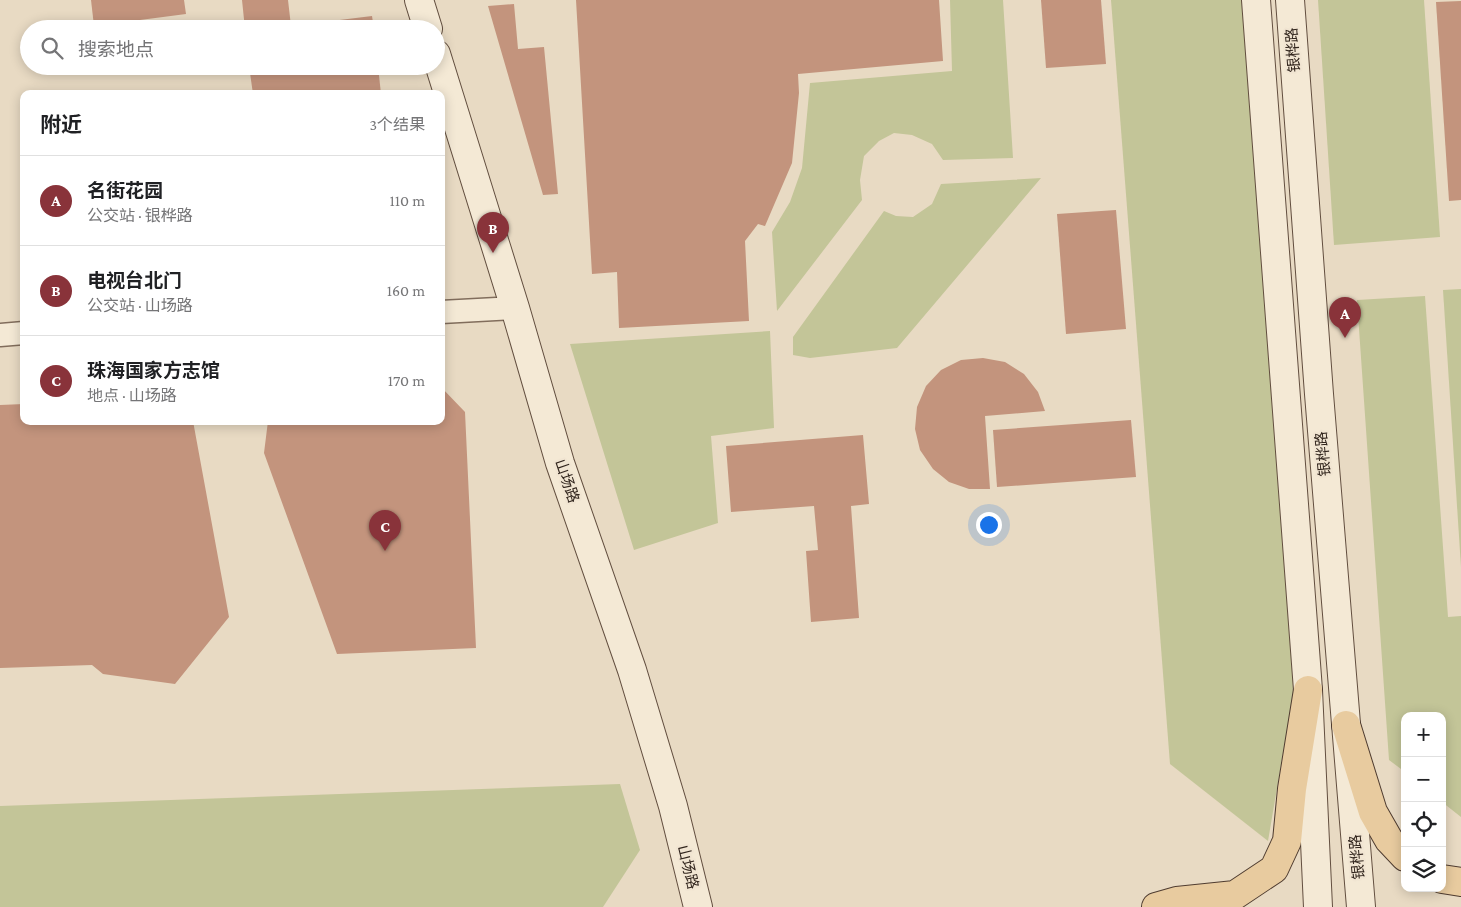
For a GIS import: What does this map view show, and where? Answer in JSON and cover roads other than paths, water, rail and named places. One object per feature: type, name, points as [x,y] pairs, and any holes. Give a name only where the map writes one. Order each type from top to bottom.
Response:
[{"type":"main road","points":[[419,0],[425,20]]},
{"type":"main road","points":[[1256,0],[1308,690],[1318,907]]},
{"type":"main road","name":"银桦路","points":[[1290,0],[1320,414],[1361,907]]},
{"type":"main road","name":"山场路","points":[[443,75],[515,308],[560,463],[632,670],[673,806],[698,907]]},
{"type":"main road","points":[[1156,907],[1177,901],[1235,895],[1274,869],[1287,842],[1292,789],[1308,690]]},
{"type":"main road","points":[[1346,725],[1373,812],[1389,840],[1401,852]]},
{"type":"main road","points":[[1446,880],[1461,882]]},
{"type":"street","points":[[445,312],[515,308]]},
{"type":"street","points":[[0,334],[20,333]]},
{"type":"place","name":"电视台北门","points":[[493,253]]},
{"type":"place","name":"名街花园","points":[[1345,338]]},
{"type":"place","name":"珠海国家方志馆","points":[[385,551]]}]
